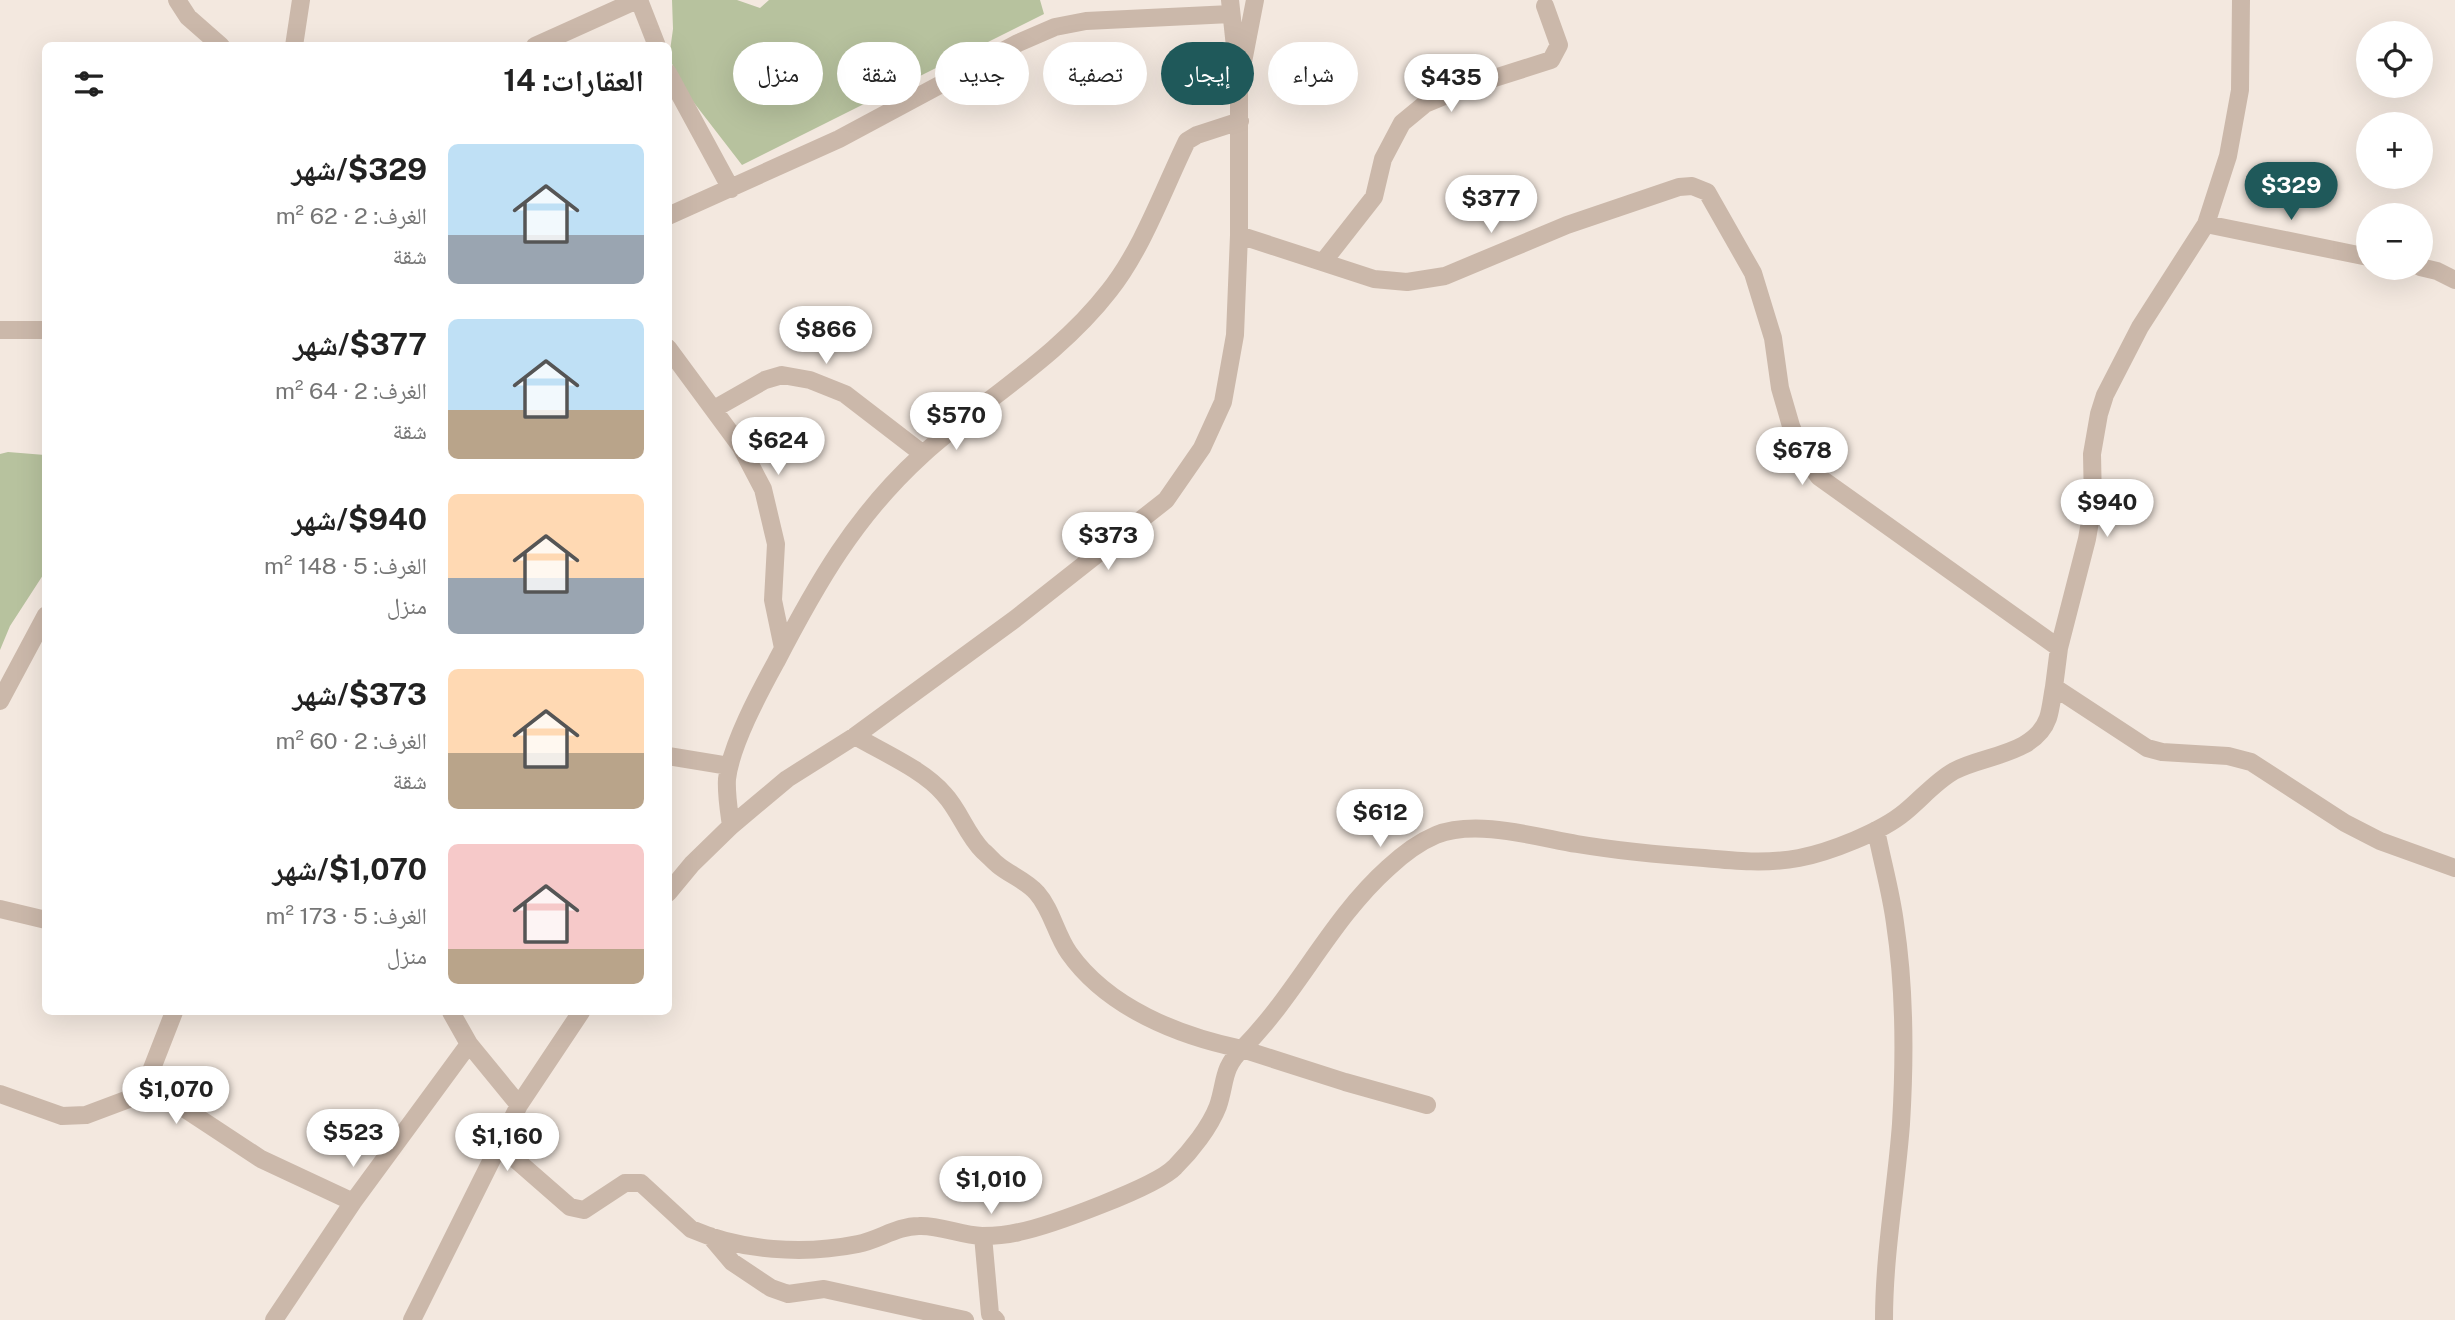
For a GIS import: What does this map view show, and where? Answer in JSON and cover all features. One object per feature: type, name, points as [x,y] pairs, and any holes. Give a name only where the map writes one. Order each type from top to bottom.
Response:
[{"type":"street","points":[[177,0],[188,17],[216,42]]},
{"type":"street","points":[[295,42],[301,0]]},
{"type":"street","points":[[544,42],[638,0],[655,42]]},
{"type":"street","points":[[1247,42],[1255,0]]},
{"type":"street","points":[[499,1145],[570,1207],[584,1210],[632,1181],[641,1184],[691,1229],[747,1246],[778,1249],[856,1245],[903,1228],[920,1226],[983,1236],[1019,1233],[1152,1183],[1175,1168],[1205,1129],[1217,1107],[1231,1059],[1262,1030],[1359,897],[1413,846],[1438,834],[1466,829],[1500,831],[1669,856],[1767,862],[1800,858],[1876,830],[1903,814],[1951,772],[2022,746],[2037,735],[2047,719],[2059,649],[2089,527],[2093,504],[2092,454],[2105,395],[2140,327],[2206,225],[2228,156],[2239,90],[2241,0]]},
{"type":"street","points":[[1323,262],[1374,197],[1383,159],[1402,123],[1425,104],[1446,95],[1551,60],[1559,45],[1545,6]]},
{"type":"street","points":[[672,214],[839,139],[1018,43],[1055,27],[1086,21],[1231,7],[1235,42]]},
{"type":"street","points":[[672,80],[731,189]]},
{"type":"street","points":[[672,888],[692,863],[787,779],[855,736],[1014,619],[1166,500],[1202,448],[1223,402],[1235,335],[1240,105]]},
{"type":"street","points":[[731,827],[727,782],[729,766],[754,703],[815,587],[841,546],[876,502],[923,454],[1044,357],[1109,292],[1132,257],[1187,141],[1240,121]]},
{"type":"street","points":[[1239,235],[1374,279],[1407,282],[1445,276],[1580,220],[1679,187],[1702,188],[1712,199],[1753,273],[1773,338],[1780,388],[1791,426],[1805,458],[1819,477],[2059,649]]},
{"type":"street","points":[[2206,225],[2356,255]]},
{"type":"street","points":[[2433,270],[2455,280]]},
{"type":"street","points":[[0,330],[42,330]]},
{"type":"street","points":[[672,353],[741,447],[763,489],[776,544],[774,600],[783,648]]},
{"type":"street","points":[[714,409],[765,380],[782,375],[810,380],[845,394],[923,454]]},
{"type":"street","points":[[0,701],[42,622]]},
{"type":"street","points":[[2054,687],[2147,748],[2162,752],[2228,756],[2251,762],[2345,823],[2380,841],[2455,868]]},
{"type":"street","points":[[855,736],[942,791],[979,847],[998,865],[1032,887],[1040,896],[1068,952],[1085,972],[1120,1001],[1183,1034],[1427,1105]]},
{"type":"street","points":[[672,757],[729,766]]},
{"type":"street","points":[[1876,830],[1895,921],[1900,959],[1903,1035],[1901,1124],[1890,1218],[1884,1320]]},
{"type":"street","points":[[0,909],[42,919]]},
{"type":"street","points":[[142,1094],[173,1015]]},
{"type":"street","points":[[454,1015],[469,1044],[519,1105]]},
{"type":"street","points":[[412,1320],[519,1105],[579,1015]]},
{"type":"street","points":[[274,1320],[353,1202],[469,1044]]},
{"type":"street","points":[[0,1094],[62,1116],[86,1115],[142,1094],[179,1105],[261,1158],[353,1202]]},
{"type":"street","points":[[710,1236],[732,1262],[771,1288],[789,1294],[824,1289],[965,1320]]},
{"type":"street","points":[[983,1236],[990,1314],[996,1320]]},
{"type":"green space","points":[[672,0],[737,0],[760,8],[769,0],[1040,0],[1044,14],[988,42],[935,42],[935,68],[921,76],[921,42],[837,42],[837,105],[862,105],[742,165],[688,95],[672,64]]},
{"type":"green space","points":[[8,452],[42,455],[42,577],[10,626],[0,650],[0,454]]}]
